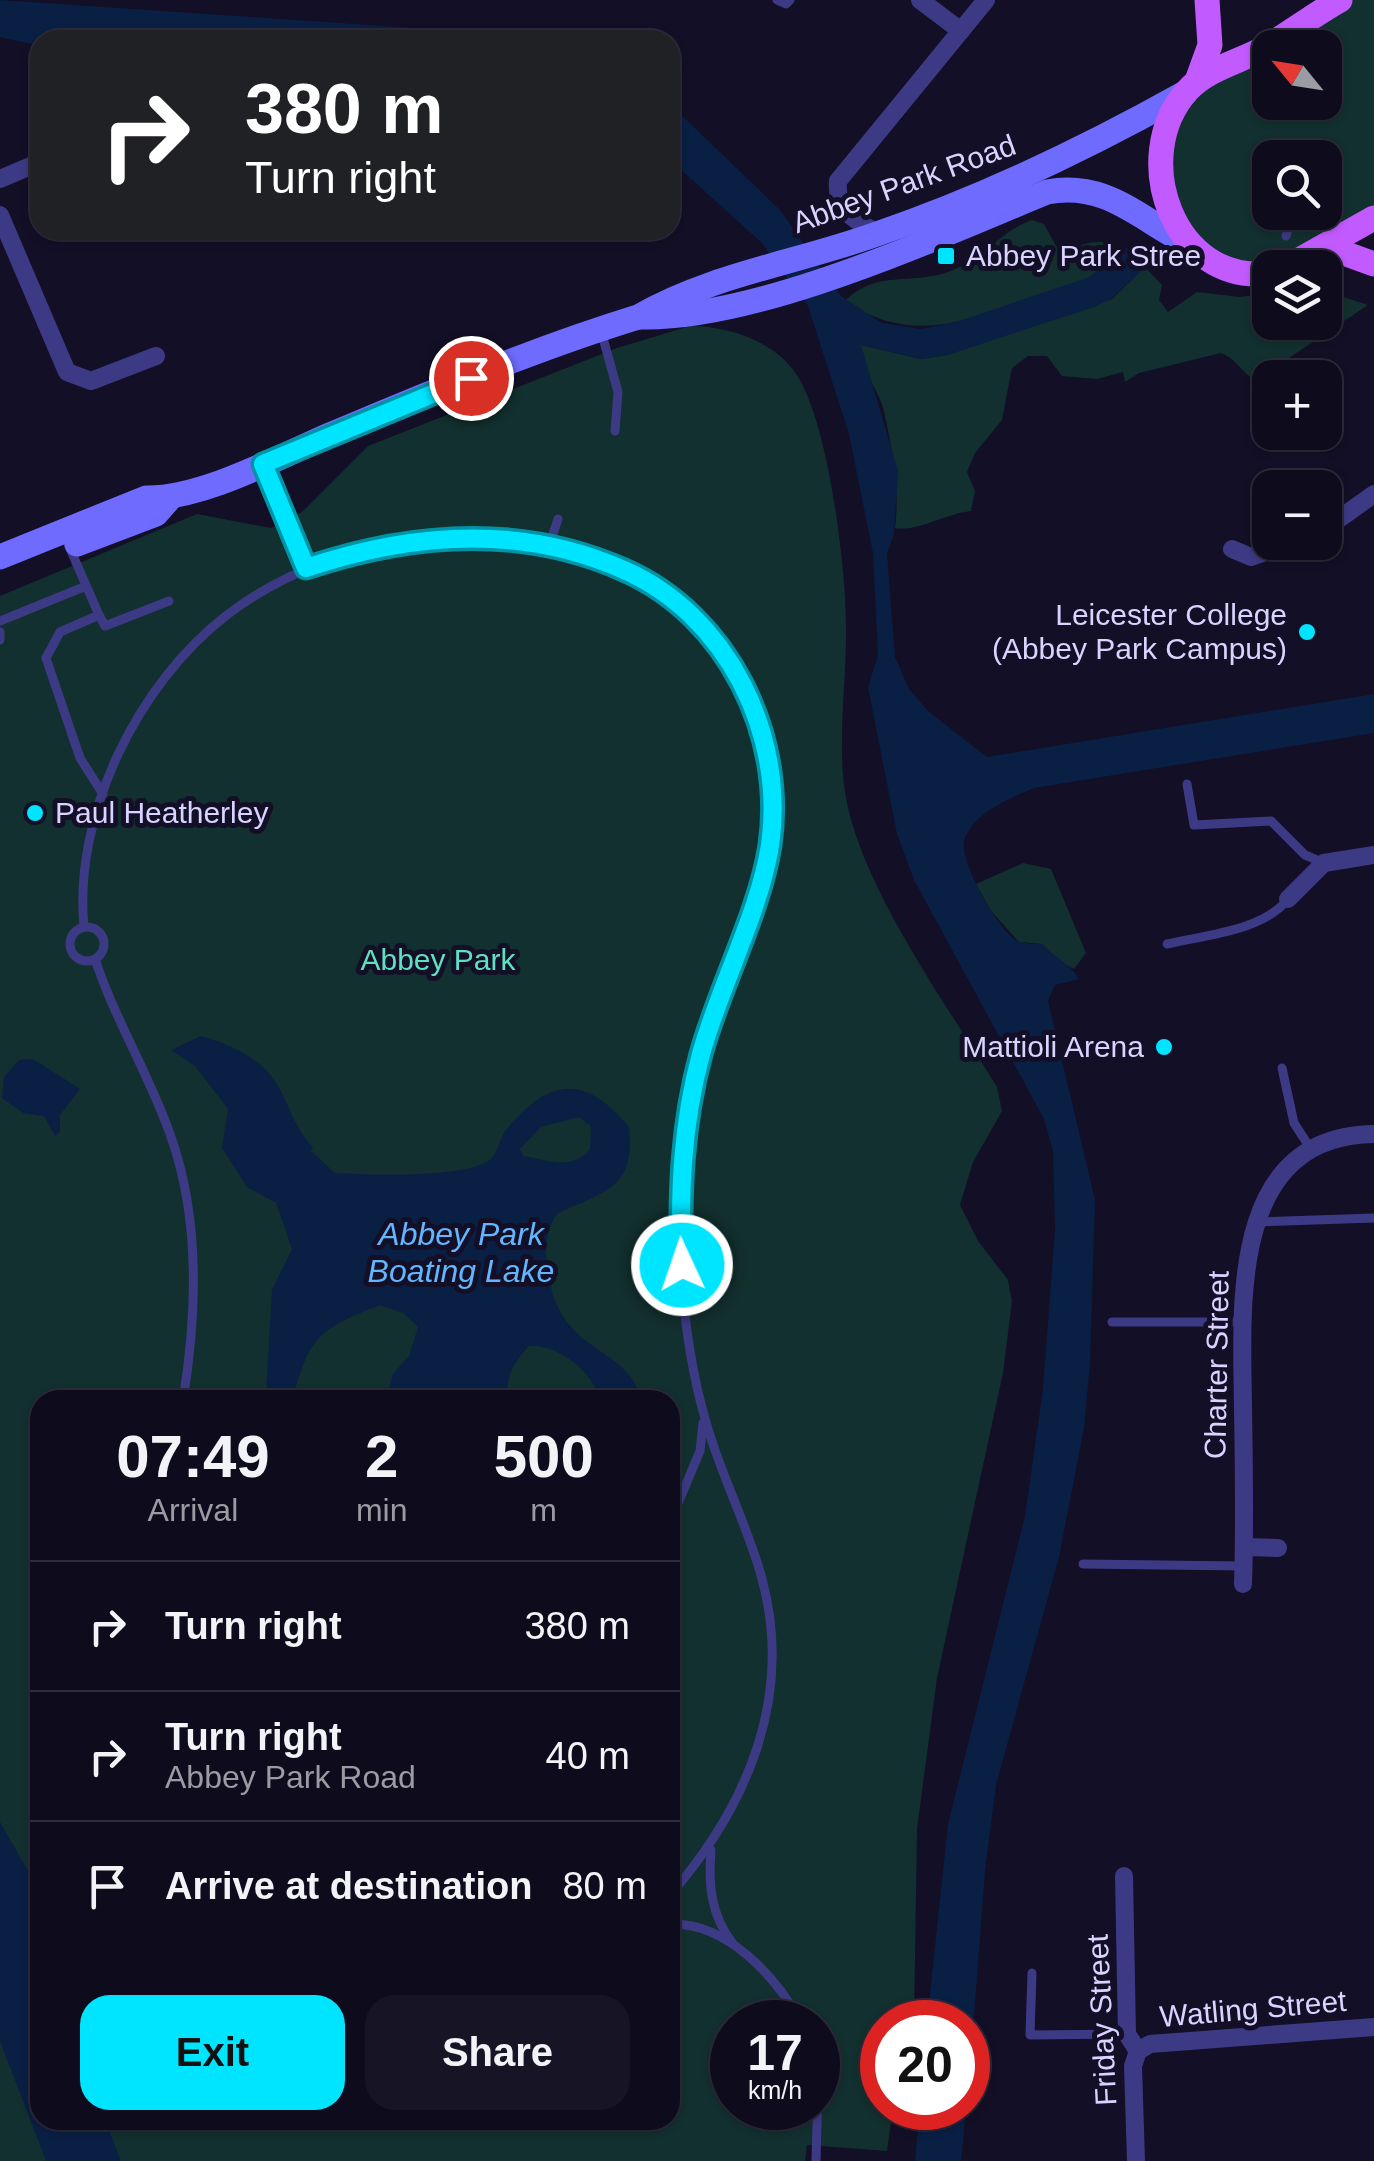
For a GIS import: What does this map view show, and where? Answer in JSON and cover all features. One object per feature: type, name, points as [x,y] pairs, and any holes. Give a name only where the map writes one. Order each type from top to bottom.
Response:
[{"type":"main road","points":[[1207,0],[1210,45],[1164,133],[1160,176],[1171,216],[1189,244],[1228,269],[1252,274]]},
{"type":"main road","points":[[1191,87],[1268,46],[1340,0]]},
{"type":"main road","name":"Abbey Park Road","points":[[0,574],[146,498],[170,498],[600,329],[638,318],[668,300],[844,246],[996,189],[1191,87]]},
{"type":"main road","name":"Abbey Park Road","points":[[638,318],[672,318],[752,299],[866,264],[1047,192],[1069,188],[1105,194],[1189,244]]},
{"type":"main road","points":[[1321,250],[1363,224]]},
{"type":"main road","points":[[1327,247],[1374,264]]},
{"type":"main road","name":"Abbey Park Road","points":[[0,557],[66,539]]},
{"type":"street","points":[[920,0],[961,31]]},
{"type":"street","points":[[879,234],[846,213],[837,193],[838,181],[986,0]]},
{"type":"street","points":[[0,179],[30,166]]},
{"type":"street","points":[[0,214],[67,372],[91,381],[156,356]]},
{"type":"street","points":[[1342,517],[1374,494]]},
{"type":"street","points":[[1232,550],[1252,557]]},
{"type":"street","points":[[1288,899],[1324,863],[1374,855]]},
{"type":"street","name":"Charter Street","points":[[1244,1566],[1242,1322],[1244,1264],[1255,1222],[1279,1181],[1312,1151],[1346,1136],[1374,1134]]},
{"type":"street","points":[[1244,1566],[1278,1548]]},
{"type":"street","name":"Friday Street","points":[[1124,1876],[1127,2034],[1138,2052],[1133,2076],[1136,2161]]},
{"type":"street","name":"Watling Street","points":[[1138,2052],[1150,2044],[1374,2027]]},
{"type":"lane","points":[[777,0],[786,4],[790,0]]},
{"type":"lane","points":[[1286,236],[1288,230]]},
{"type":"lane","points":[[600,329],[618,392],[615,431]]},
{"type":"lane","points":[[263,464],[306,568]]},
{"type":"lane","points":[[549,546],[558,519]]},
{"type":"lane","points":[[96,958],[80,959],[72,951],[72,936],[84,927],[91,839],[122,747],[169,673],[226,615],[306,568],[349,554],[442,537],[549,546],[649,580],[696,619],[733,663],[765,746],[772,800],[770,847],[700,1058],[679,1198],[688,1323],[704,1415],[762,1580],[772,1635],[772,1684],[745,1786],[711,1848],[680,1884]]},
{"type":"lane","points":[[66,539],[104,626],[169,600]]},
{"type":"lane","points":[[0,621],[86,586]]},
{"type":"lane","points":[[99,616],[60,632],[46,658],[80,758],[103,794]]},
{"type":"lane","points":[[0,632],[0,640]]},
{"type":"lane","points":[[1187,784],[1194,824],[1270,821],[1305,856],[1324,863]]},
{"type":"lane","points":[[1167,944],[1259,920],[1279,910],[1288,899]]},
{"type":"lane","points":[[84,927],[98,931],[104,940],[96,958],[111,1007],[164,1118],[186,1194],[192,1310],[184,1390]]},
{"type":"lane","points":[[1282,1068],[1294,1122],[1312,1151]]},
{"type":"lane","points":[[1255,1222],[1374,1218]]},
{"type":"lane","points":[[1112,1322],[1242,1322]]},
{"type":"lane","points":[[680,1498],[700,1451],[704,1415]]},
{"type":"lane","points":[[1083,1564],[1244,1566]]},
{"type":"lane","points":[[711,1848],[709,1876],[718,1924],[786,2000]]},
{"type":"lane","points":[[680,1926],[702,1930],[735,1946]]},
{"type":"lane","points":[[1032,1973],[1030,2035],[1127,2034]]},
{"type":"lane","points":[[816,2161],[817,2130]]},
{"type":"green space","points":[[1342,0],[1374,0],[1374,218],[1301,250],[1252,250],[1252,272],[1247,274],[1171,215],[1163,194],[1185,93],[1252,53],[1252,120],[1342,120],[1342,30],[1291,30]]},
{"type":"green space","points":[[1032,220],[1044,224],[1056,246],[1066,250],[1102,242],[1122,251],[1090,277],[1069,286],[956,322],[900,324],[873,316],[846,300],[882,281],[934,276],[960,267],[1011,230]]},
{"type":"green space","points":[[1145,267],[1162,285],[1159,300],[1168,312],[1197,292],[1252,295],[1252,340],[1316,340],[1288,360],[1252,360],[1252,378],[1221,353],[1139,373],[1125,382],[1123,372],[1097,379],[1062,376],[1047,356],[1028,356],[1012,368],[1002,420],[975,453],[967,472],[975,491],[971,511],[895,528],[896,484],[890,440],[881,403],[863,362],[861,345],[921,359],[947,355],[1112,299]]},
{"type":"green space","points":[[1342,297],[1368,305],[1342,322]]},
{"type":"green space","name":"Abbey Park","points":[[690,326],[734,332],[775,352],[796,374],[817,424],[833,495],[843,568],[845,792],[854,828],[886,905],[997,1087],[1002,1111],[973,1162],[960,1205],[978,1241],[1008,1280],[1012,1301],[1003,1373],[937,1678],[917,1829],[914,2000],[860,2000],[860,2130],[890,2130],[887,2151],[807,2145],[805,2161],[0,2161],[0,596],[197,514],[271,528],[302,512],[368,446],[617,348]]},
{"type":"green space","points":[[1023,863],[1051,869],[1086,953],[1074,969],[1052,957],[1042,944],[1019,942],[991,911],[976,884]]},
{"type":"water","points":[[0,0],[443,30],[30,30],[30,44],[0,37]]},
{"type":"water","points":[[680,114],[780,210],[841,296],[882,323],[920,329],[956,322],[1090,277],[1127,247],[1145,267],[1111,299],[1094,307],[947,355],[921,359],[861,345],[898,471],[894,534],[887,553],[895,657],[909,689],[928,711],[987,757],[1374,694],[1374,733],[1034,788],[985,813],[965,838],[973,877],[1000,924],[1018,941],[1042,944],[1079,979],[1055,985],[1048,1001],[1095,1200],[1084,1428],[1059,1557],[996,1785],[975,2000],[929,2000],[948,1824],[1025,1516],[1043,1389],[1055,1229],[1053,1151],[1044,1119],[914,880],[897,834],[868,687],[878,655],[873,553],[849,434],[808,306],[762,243],[680,169]]},
{"type":"water","name":"Abbey Park Boating Lake","points":[[201,1036],[254,1060],[278,1086],[313,1147],[311,1151],[335,1173],[413,1174],[473,1167],[491,1159],[506,1130],[538,1099],[568,1089],[598,1098],[629,1127],[627,1164],[622,1176],[603,1193],[557,1214],[546,1243],[548,1273],[555,1300],[566,1320],[622,1368],[638,1390],[596,1390],[573,1361],[551,1350],[529,1346],[511,1371],[508,1390],[389,1390],[393,1374],[409,1356],[418,1327],[403,1313],[380,1305],[321,1336],[305,1360],[295,1390],[266,1390],[272,1290],[292,1249],[276,1203],[247,1187],[222,1148],[228,1109],[195,1066],[171,1050]],"holes":[[[579,1117],[591,1126],[590,1150],[574,1160],[558,1162],[523,1156],[520,1149],[541,1127]]]},
{"type":"water","points":[[33,1059],[80,1089],[60,1115],[60,1132],[55,1136],[44,1116],[23,1113],[2,1098],[4,1077],[19,1060]]},
{"type":"water","points":[[0,1822],[30,1878],[30,2119],[0,2041]]},
{"type":"water","points":[[34,2130],[109,2130],[121,2161],[46,2161]]},
{"type":"water","points":[[918,2130],[964,2130],[961,2161],[915,2161]]},
{"type":"place","name":"Abbey Park Stree","points":[[946,256]]},
{"type":"place","name":"Leicester College (Abbey Park Campus)","points":[[1307,632]]},
{"type":"place","name":"Paul Heatherley","points":[[35,813]]},
{"type":"place","name":"Mattioli Arena","points":[[1164,1047]]},
{"type":"route","points":[[471,378],[263,464],[306,568],[390,544],[442,537],[516,540],[549,546],[649,580],[696,619],[733,663],[765,746],[772,800],[770,847],[700,1058],[679,1198],[682,1265]]}]
